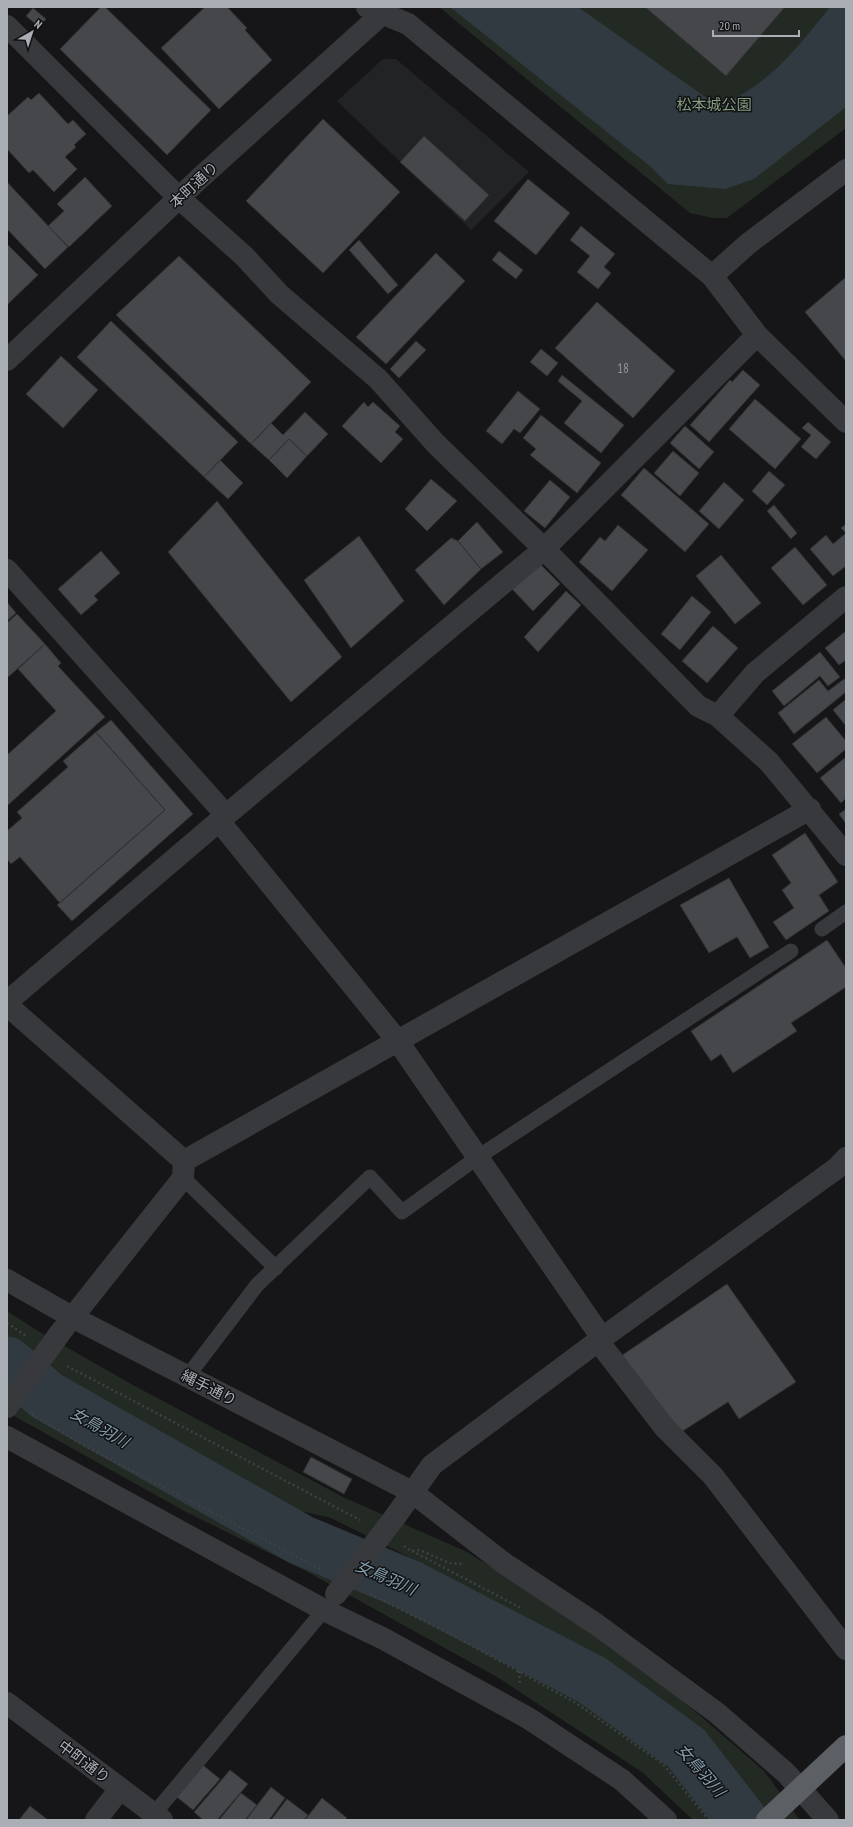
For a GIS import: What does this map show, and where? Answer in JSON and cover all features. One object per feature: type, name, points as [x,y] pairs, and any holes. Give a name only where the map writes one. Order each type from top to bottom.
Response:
[{"type":"highway","points":[[767,1820],[846,1746]]},
{"type":"street","name":"本町通り","points":[[7,360],[376,9]]},
{"type":"street","points":[[376,9],[408,24],[712,276],[757,334],[846,422]]},
{"type":"street","points":[[7,26],[179,198],[244,256],[279,294],[378,379],[436,444],[544,550],[698,706],[718,716],[769,762],[810,809],[846,855]]},
{"type":"street","points":[[712,276],[749,243],[846,170]]},
{"type":"street","points":[[7,1002],[222,818],[544,550],[757,334]]},
{"type":"street","points":[[7,570],[222,818],[397,1040],[478,1157],[600,1339],[665,1428],[714,1476],[846,1649]]},
{"type":"street","points":[[718,716],[755,673],[846,597]]},
{"type":"street","points":[[7,1407],[66,1325],[184,1169],[397,1040],[608,925],[810,809]]},
{"type":"street","points":[[7,1005],[184,1169]]},
{"type":"street","points":[[330,1602],[395,1517],[432,1465],[600,1339],[837,1168],[846,1158]]},
{"type":"street","name":"縄手通り","points":[[7,1280],[66,1325],[187,1376],[412,1492],[505,1564],[596,1624],[717,1713],[786,1773],[797,1792],[828,1820]]},
{"type":"street","points":[[7,1437],[330,1602],[384,1639],[528,1718],[622,1780],[666,1820]]},
{"type":"street","name":"中町通り","points":[[7,1703],[158,1817]]},
{"type":"street","points":[[96,1820],[120,1789]]},
{"type":"lane","points":[[822,929],[846,912]]},
{"type":"lane","points":[[187,1376],[257,1285],[370,1177],[402,1212],[478,1157],[791,951]]},
{"type":"lane","points":[[184,1169],[276,1268]]},
{"type":"lane","points":[[158,1817],[330,1602]]},
{"type":"path","points":[[7,1323],[31,1339]]},
{"type":"path","points":[[64,1365],[344,1511]]},
{"type":"path","points":[[28,1412],[85,1446],[325,1571]]},
{"type":"path","points":[[420,1550],[449,1563],[468,1565]]},
{"type":"path","points":[[411,1551],[522,1608]]},
{"type":"path","points":[[365,1591],[454,1636],[576,1703],[663,1764],[708,1819]]},
{"type":"path","points":[[519,1671],[520,1688]]},
{"type":"shaded area","name":"松本城公園","points":[[450,7],[578,7],[718,106],[737,97],[768,76],[805,38],[830,7],[846,7],[846,107],[754,179],[725,189],[668,184],[651,167]]},
{"type":"shaded area","points":[[383,59],[396,59],[529,172],[471,230],[337,101]]},
{"type":"green space","name":"松本城公園","points":[[439,7],[846,7],[846,128],[727,218],[713,218],[690,213]]},
{"type":"green space","points":[[7,1311],[38,1331],[133,1385],[343,1497],[467,1552],[576,1620],[676,1695],[764,1771],[800,1820],[769,1820],[763,1810],[664,1708],[559,1643],[423,1564],[331,1518],[274,1505],[189,1467],[48,1375],[22,1349],[7,1339]]},
{"type":"green space","points":[[7,1370],[40,1399],[170,1475],[311,1554],[404,1591],[586,1688],[677,1754],[719,1820],[693,1820],[642,1772],[497,1677],[304,1570],[186,1512],[7,1412]]},
{"type":"building","points":[[101,7],[105,7],[211,110],[167,155],[60,49]]},
{"type":"building","points":[[205,7],[227,7],[247,28],[245,30],[272,60],[219,109],[161,48]]},
{"type":"building","points":[[645,7],[785,7],[726,76]]},
{"type":"building","points":[[33,8],[46,19],[39,27],[26,16]]},
{"type":"building","points":[[39,93],[68,124],[73,120],[86,134],[74,145],[76,147],[65,157],[77,169],[54,192],[33,170],[29,173],[7,149],[7,116],[28,97],[31,100]]},
{"type":"building","points":[[323,119],[400,192],[323,273],[246,201]]},
{"type":"building","points":[[424,136],[489,195],[465,221],[400,162]]},
{"type":"building","points":[[85,177],[112,206],[69,247],[48,226],[64,211],[57,204]]},
{"type":"building","points":[[528,179],[570,213],[536,255],[494,221]]},
{"type":"building","points":[[7,182],[68,247],[45,269],[7,229]]},
{"type":"building","points":[[581,226],[615,254],[604,267],[611,273],[598,289],[577,272],[590,256],[570,240]]},
{"type":"building","points":[[359,240],[398,285],[388,294],[349,250]]},
{"type":"building","points":[[7,244],[38,275],[7,305]]},
{"type":"building","points":[[499,251],[523,270],[516,279],[492,260]]},
{"type":"building","points":[[436,253],[465,281],[386,364],[356,337]]},
{"type":"building","points":[[179,256],[311,382],[251,444],[116,315]]},
{"type":"building","points":[[846,277],[846,361],[805,312]]},
{"type":"building","points":[[597,302],[675,371],[633,418],[555,348]]},
{"type":"building","points":[[111,321],[238,442],[204,477],[77,357]]},
{"type":"building","points":[[416,341],[426,350],[399,378],[390,369]]},
{"type":"building","points":[[541,349],[558,363],[547,376],[530,362]]},
{"type":"building","points":[[61,356],[98,390],[63,428],[26,394]]},
{"type":"building","points":[[743,370],[760,385],[709,442],[690,425],[730,380],[732,382]]},
{"type":"building","points":[[562,375],[624,425],[601,453],[564,423],[582,401],[558,381]]},
{"type":"building","points":[[518,391],[540,409],[520,433],[514,429],[502,444],[486,431]]},
{"type":"building","points":[[755,399],[801,439],[775,469],[729,429]]},
{"type":"building","points":[[364,402],[368,407],[373,402],[400,426],[395,432],[403,439],[381,463],[342,426]]},
{"type":"building","points":[[305,412],[328,434],[307,456],[289,439],[269,460],[251,444],[271,423],[283,435]]},
{"type":"building","points":[[541,415],[601,463],[577,493],[530,455],[536,449],[523,438]]},
{"type":"building","points":[[808,422],[831,442],[816,459],[801,447],[811,435],[802,428]]},
{"type":"building","points":[[685,426],[714,452],[699,469],[670,443]]},
{"type":"building","points":[[289,439],[307,456],[287,478],[269,460]]},
{"type":"building","points":[[673,451],[699,473],[680,496],[654,473]]},
{"type":"building","points":[[220,460],[243,483],[228,499],[204,477]]},
{"type":"building","points":[[644,468],[709,524],[685,552],[621,495]]},
{"type":"building","points":[[769,471],[785,485],[767,505],[752,491]]},
{"type":"building","points":[[431,479],[457,501],[427,531],[405,509]]},
{"type":"building","points":[[550,480],[570,497],[545,528],[524,511]]},
{"type":"building","points":[[724,482],[744,500],[719,529],[699,511]]},
{"type":"building","points":[[217,501],[342,657],[291,702],[168,552]]},
{"type":"building","points":[[774,505],[797,533],[791,539],[767,511]]},
{"type":"building","points":[[477,522],[503,552],[481,569],[458,541]]},
{"type":"building","points":[[846,524],[846,533],[841,528]]},
{"type":"building","points":[[618,525],[648,550],[612,591],[579,562],[600,537],[605,541]]},
{"type":"building","points":[[846,533],[846,566],[833,576],[810,549],[826,535],[833,544]]},
{"type":"building","points":[[359,536],[404,601],[351,648],[304,580]]},
{"type":"building","points":[[451,538],[458,541],[481,569],[444,605],[415,570]]},
{"type":"building","points":[[795,547],[827,585],[803,605],[771,568]]},
{"type":"building","points":[[101,551],[120,573],[94,596],[98,600],[81,615],[58,589]]},
{"type":"building","points":[[721,555],[761,603],[735,624],[696,576]]},
{"type":"building","points":[[539,563],[560,584],[533,611],[512,589]]},
{"type":"building","points":[[566,591],[581,605],[538,652],[524,637]]},
{"type":"building","points":[[692,596],[711,612],[680,650],[661,634]]},
{"type":"building","points":[[7,602],[16,613],[7,621]]},
{"type":"building","points":[[17,614],[45,644],[7,678],[7,623]]},
{"type":"building","points":[[713,626],[738,648],[707,683],[682,661]]},
{"type":"building","points":[[846,631],[846,660],[839,665],[825,648]]},
{"type":"building","points":[[45,644],[61,663],[58,666],[105,717],[7,806],[7,755],[56,711],[18,669]]},
{"type":"building","points":[[820,652],[840,677],[828,686],[820,676],[784,706],[772,691]]},
{"type":"building","points":[[844,679],[846,681],[846,692],[794,734],[778,713],[819,680],[828,691]]},
{"type":"building","points":[[846,699],[846,726],[833,710]]},
{"type":"building","points":[[826,717],[846,741],[846,749],[817,773],[792,744]]},
{"type":"building","points":[[111,720],[193,814],[72,921],[57,905],[165,810],[96,732]]},
{"type":"building","points":[[96,732],[165,810],[60,903],[20,857],[11,864],[7,859],[7,831],[22,818],[17,812],[68,767],[63,761]]},
{"type":"building","points":[[846,757],[846,798],[841,803],[820,778]]},
{"type":"building","points":[[846,809],[846,824],[839,814]]},
{"type":"building","points":[[805,833],[838,882],[819,895],[829,911],[786,940],[773,922],[794,908],[782,890],[791,883],[772,855]]},
{"type":"building","points":[[729,878],[769,947],[750,958],[737,937],[709,953],[680,905]]},
{"type":"building","points":[[827,940],[846,968],[846,987],[791,1023],[797,1031],[733,1073],[721,1054],[711,1061],[691,1031]]},
{"type":"building","points":[[727,1284],[796,1382],[739,1419],[728,1402],[678,1434],[621,1356]]},
{"type":"building","points":[[311,1457],[352,1479],[344,1494],[303,1472]]},
{"type":"building","points":[[199,1762],[220,1779],[193,1810],[173,1794]]},
{"type":"building","points":[[230,1770],[248,1784],[217,1820],[203,1820],[194,1812]]},
{"type":"building","points":[[271,1787],[285,1798],[269,1820],[246,1820]]},
{"type":"building","points":[[241,1793],[257,1805],[245,1820],[219,1820]]},
{"type":"building","points":[[322,1798],[347,1818],[345,1820],[305,1820]]},
{"type":"building","points":[[287,1799],[308,1815],[304,1820],[271,1820]]},
{"type":"building","points":[[30,1806],[48,1820],[19,1820]]},
{"type":"waterway","name":"女鳥羽川","points":[[7,1362],[47,1396],[301,1540],[409,1585],[592,1680],[686,1748],[742,1820]]}]
